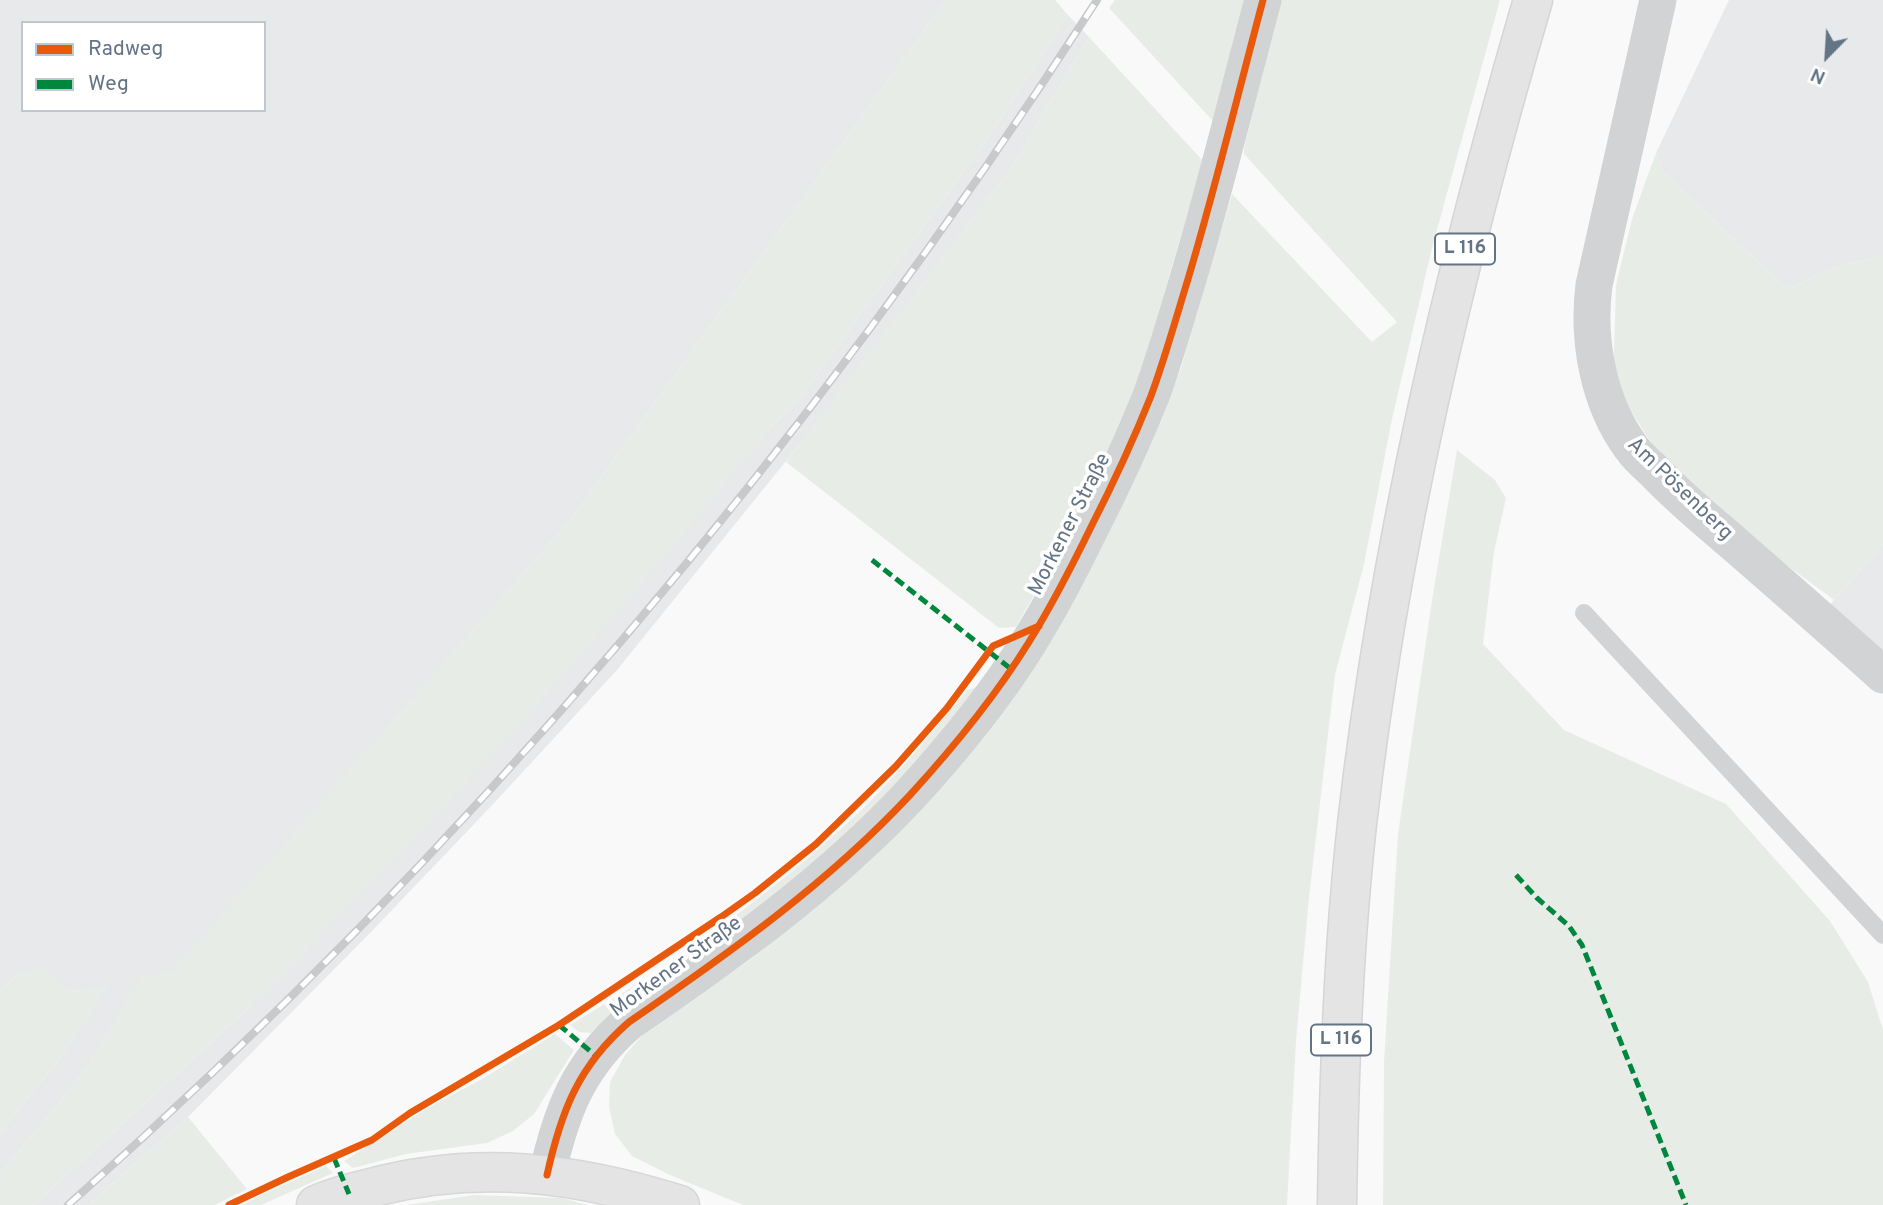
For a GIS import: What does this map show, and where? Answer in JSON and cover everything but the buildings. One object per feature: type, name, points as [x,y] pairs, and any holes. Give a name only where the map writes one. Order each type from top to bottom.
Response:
[{"type":"main road","name":"L 116","points":[[1337,1205],[1343,981],[1348,915],[1368,737],[1390,596],[1415,464],[1455,293],[1487,162],[1533,0]]},
{"type":"main road","name":"L 116","points":[[1325,1205],[1337,1164]]},
{"type":"main road","points":[[316,1205],[391,1182],[492,1171],[586,1181],[680,1205]]},
{"type":"street","name":"Morkener Straße","points":[[547,1175],[556,1134],[571,1096],[610,1039],[629,1022],[764,926],[883,822],[958,739],[1028,643],[1096,518],[1151,394],[1169,344],[1207,215],[1263,0]]},
{"type":"street","name":"Am Pösenberg","points":[[1658,0],[1592,300],[1596,367],[1603,390],[1611,412],[1632,449],[1683,499],[1883,675]]},
{"type":"lane","points":[[1584,613],[1883,935]]},
{"type":"shaded area","points":[[0,0],[946,0],[570,520],[174,971],[142,978],[87,1068],[0,1174],[0,1133],[58,1061],[107,986],[70,992],[19,973],[0,991]]},
{"type":"shaded area","points":[[946,0],[1055,0],[1068,15],[985,142],[802,395],[760,439],[681,537],[536,706],[386,869],[250,1007],[34,1205],[0,1205],[0,1174],[87,1068],[142,977],[174,970],[570,520]]},
{"type":"shaded area","points":[[1115,0],[1245,0],[1213,121],[1109,8]]},
{"type":"shaded area","points":[[1280,0],[1500,0],[1432,248],[1392,419],[1364,564],[1335,675],[1309,897],[1296,1041],[1287,1205],[743,1205],[632,1156],[615,1134],[609,1107],[610,1082],[625,1055],[646,1031],[747,962],[867,864],[916,814],[985,736],[1025,678],[1135,478],[1181,368],[1232,194],[1372,342],[1397,322],[1244,154]]},
{"type":"shaded area","points":[[1729,0],[1883,0],[1883,256],[1843,265],[1787,289],[1661,170],[1656,153]]},
{"type":"shaded area","points":[[1068,15],[1089,37],[1010,170],[808,434],[617,670],[372,931],[188,1117],[88,1205],[34,1205],[250,1007],[802,395],[985,142]]},
{"type":"shaded area","points":[[1089,37],[1203,161],[1142,369],[1110,451],[1072,527],[1016,627],[999,628],[786,462],[1010,170]]},
{"type":"shaded area","points":[[1656,153],[1661,170],[1787,289],[1843,265],[1883,256],[1883,544],[1834,600],[1776,557],[1662,460],[1613,383],[1616,285],[1632,219]]},
{"type":"shaded area","points":[[1457,450],[1495,480],[1506,498],[1494,552],[1483,644],[1564,730],[1726,804],[1830,921],[1868,982],[1883,1030],[1883,1205],[1383,1205],[1384,1062],[1398,834]]},
{"type":"shaded area","points":[[1883,544],[1883,675],[1819,617]]},
{"type":"shaded area","points":[[978,687],[922,756],[861,820],[760,906],[724,932],[718,929],[782,880],[843,827],[893,777],[967,690]]},
{"type":"shaded area","points":[[43,968],[70,992],[108,985],[58,1061],[0,1133],[0,991],[19,973]]},
{"type":"shaded area","points":[[647,978],[646,988],[622,1004],[591,1033],[579,1032],[570,1025]]},
{"type":"shaded area","points":[[555,1034],[574,1050],[534,1114],[513,1131],[487,1143],[406,1154],[353,1168],[344,1161],[433,1105],[482,1079]]},
{"type":"shaded area","points":[[188,1117],[247,1189],[215,1205],[88,1205]]},
{"type":"shaded area","points":[[326,1166],[333,1173],[261,1205],[243,1205],[259,1196]]},
{"type":"shaded area","points":[[474,1195],[561,1198],[588,1205],[406,1205]]},
{"type":"railway","points":[[68,1205],[214,1071],[356,931],[492,787],[624,638],[750,485],[871,327],[987,165],[1097,0]]},
{"type":"marked path","points":[[872,560],[1011,669]]},
{"type":"marked path","points":[[1516,875],[1569,926],[1582,945],[1686,1205]]},
{"type":"marked path","points":[[559,1025],[596,1056]]},
{"type":"marked path","points":[[334,1158],[349,1194]]},
{"type":"cycle path","points":[[547,1175],[574,1091],[584,1073],[611,1039],[629,1022],[776,916],[878,828],[958,740],[1029,642],[1062,585],[1099,511],[1151,396],[1206,217],[1263,0]]},
{"type":"cycle path","points":[[229,1205],[372,1140],[410,1113],[559,1025],[755,893],[816,844],[896,766],[947,708],[993,646],[1039,626]]}]
